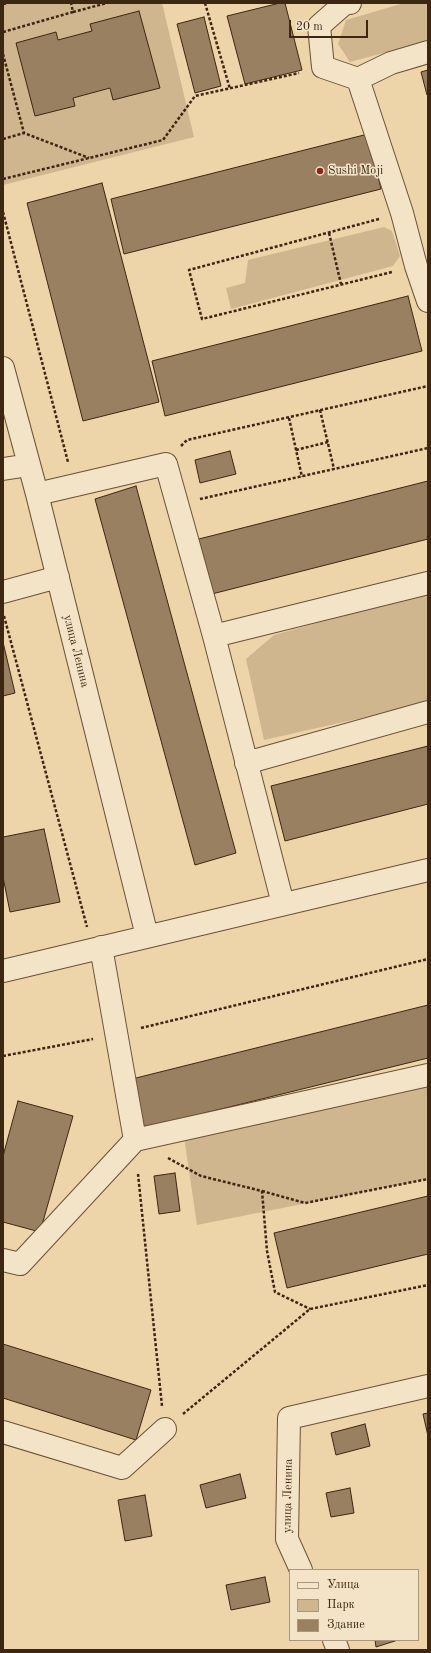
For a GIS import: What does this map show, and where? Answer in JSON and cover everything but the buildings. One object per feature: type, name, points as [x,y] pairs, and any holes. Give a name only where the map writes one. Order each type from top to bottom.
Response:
[{"type":"street","points":[[350,3],[344,4],[319,26],[323,67],[358,79],[391,63],[428,52]]},
{"type":"street","points":[[358,79],[402,213],[416,266],[428,301]]},
{"type":"street","name":"улица Ленина","points":[[3,368],[37,494],[147,936]]},
{"type":"street","points":[[37,494],[166,464],[214,636],[283,904]]},
{"type":"street","points":[[3,470],[29,465]]},
{"type":"street","points":[[3,592],[58,577]]},
{"type":"street","points":[[214,636],[428,583]]},
{"type":"street","points":[[246,763],[428,712]]},
{"type":"street","points":[[3,971],[428,870]]},
{"type":"street","points":[[97,948],[116,1034],[134,1140]]},
{"type":"street","points":[[3,1260],[20,1264],[134,1140],[428,1076]]},
{"type":"street","name":"улица Ленина","points":[[301,1569],[287,1539],[289,1418],[428,1386]]},
{"type":"street","points":[[3,1432],[122,1468],[165,1429]]},
{"type":"path","points":[[3,4],[8,3]]},
{"type":"path","points":[[71,3],[73,12]]},
{"type":"path","points":[[3,32],[107,3]]},
{"type":"path","points":[[205,3],[230,89]]},
{"type":"path","points":[[3,54],[24,133]]},
{"type":"path","points":[[3,179],[163,140],[195,96],[323,67]]},
{"type":"path","points":[[3,139],[24,133],[90,158]]},
{"type":"path","points":[[3,212],[74,485]]},
{"type":"path","points":[[402,213],[189,270],[202,319],[416,266]]},
{"type":"path","points":[[329,233],[341,284]]},
{"type":"path","points":[[166,464],[187,440],[428,386]]},
{"type":"path","points":[[320,410],[334,469]]},
{"type":"path","points":[[289,418],[302,477]]},
{"type":"path","points":[[296,450],[328,442]]},
{"type":"path","points":[[177,504],[428,448]]},
{"type":"path","points":[[3,612],[33,728],[97,948]]},
{"type":"path","points":[[3,1056],[116,1034],[428,959]]},
{"type":"path","points":[[134,1140],[201,1176],[305,1203],[428,1179]]},
{"type":"path","points":[[134,1140],[165,1429]]},
{"type":"path","points":[[262,1191],[267,1251],[275,1292],[310,1309]]},
{"type":"path","points":[[165,1429],[310,1309],[428,1285]]},
{"type":"green space","points":[[3,3],[162,3],[194,137],[3,185]]},
{"type":"green space","points":[[404,3],[428,3],[428,41],[350,62],[338,44],[346,20]]},
{"type":"green space","points":[[384,227],[392,231],[400,256],[393,266],[231,309],[226,288],[245,283],[248,260]]},
{"type":"green space","points":[[428,592],[428,703],[264,740],[246,659],[274,635]]},
{"type":"green space","points":[[428,1084],[428,1179],[197,1225],[184,1137]]},
{"type":"place","name":"Sushi Moji","points":[[320,171]]}]
